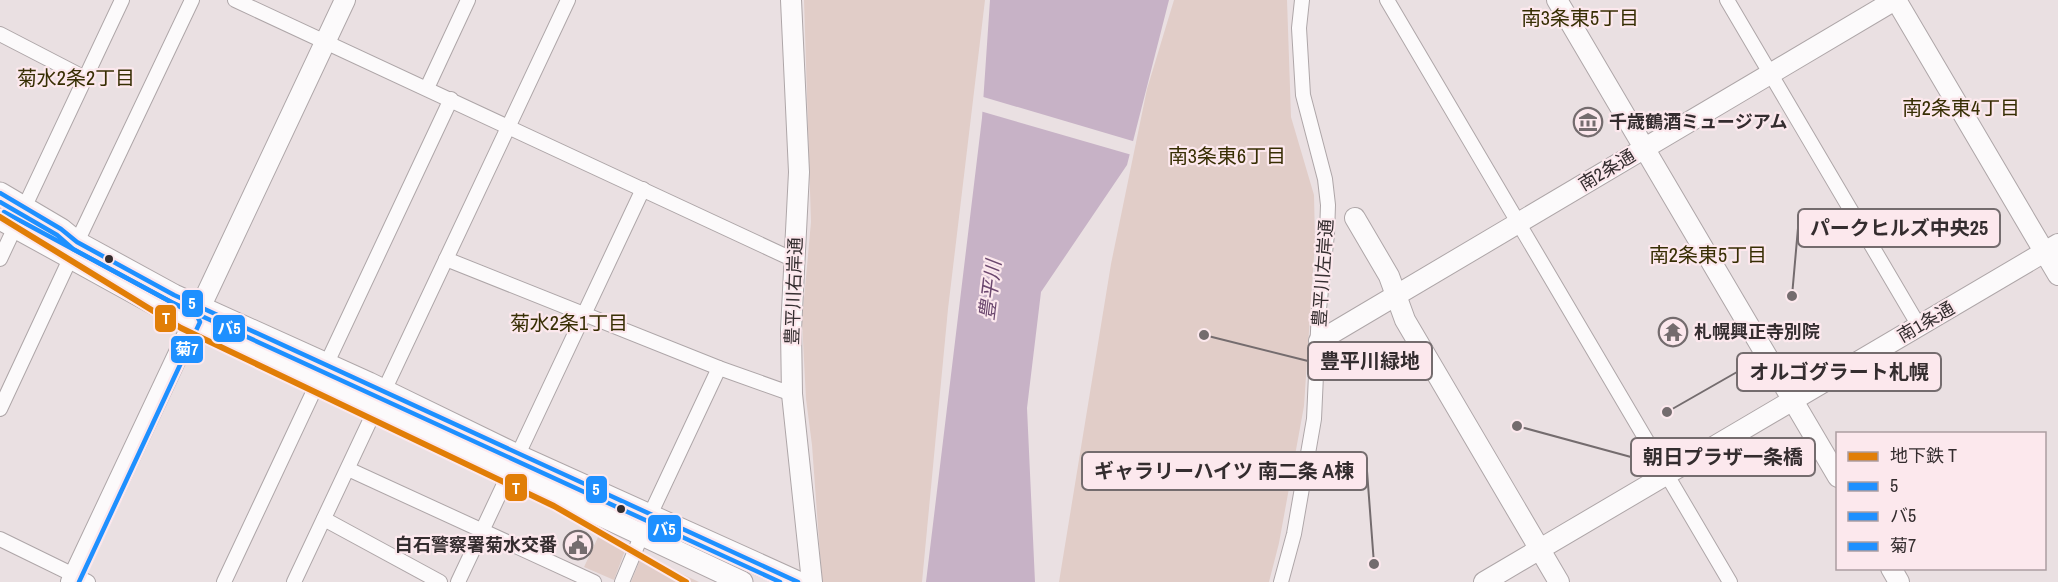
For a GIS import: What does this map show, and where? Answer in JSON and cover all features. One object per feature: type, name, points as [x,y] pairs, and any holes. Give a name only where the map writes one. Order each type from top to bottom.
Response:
[{"type":"main road","points":[[0,193],[61,229],[74,250]]},
{"type":"main road","points":[[7,223],[174,295],[197,315],[646,525],[798,582]]},
{"type":"main road","points":[[646,525],[742,582]]},
{"type":"street","points":[[0,259],[7,223],[25,207],[122,0]]},
{"type":"street","points":[[0,409],[192,0]]},
{"type":"street","points":[[235,0],[326,40],[794,260]]},
{"type":"street","points":[[0,539],[78,580],[197,315],[345,0]]},
{"type":"street","points":[[427,88],[468,0]]},
{"type":"street","points":[[294,582],[568,0]]},
{"type":"street","name":"豊平川右岸通","points":[[791,0],[799,172],[791,330],[792,394],[812,582]]},
{"type":"street","name":"豊平川左岸通","points":[[1281,582],[1294,534],[1314,419],[1328,205],[1325,179],[1303,95],[1299,27],[1302,0]]},
{"type":"street","points":[[1387,0],[1730,582]]},
{"type":"street","points":[[1557,0],[1836,474]]},
{"type":"street","points":[[1727,0],[1919,327]]},
{"type":"street","points":[[1896,0],[2051,248],[2058,275]]},
{"type":"street","name":"南2条通","points":[[1319,340],[1896,0]]},
{"type":"street","points":[[0,34],[85,78]]},
{"type":"street","points":[[224,582],[451,99]]},
{"type":"street","points":[[458,582],[643,189]]},
{"type":"street","points":[[1355,218],[1389,276],[1405,320],[1559,582]]},
{"type":"street","name":"南1条通","points":[[1484,582],[2051,248]]},
{"type":"street","points":[[446,259],[719,368],[792,394]]},
{"type":"street","points":[[622,582],[719,368]]},
{"type":"street","points":[[348,469],[594,582]]},
{"type":"street","points":[[324,519],[440,582]]},
{"type":"shaded area","points":[[804,0],[985,0],[948,309],[922,582],[822,582],[812,445],[806,399],[802,321],[811,222]]},
{"type":"shaded area","points":[[1174,0],[1287,0],[1291,117],[1314,195],[1315,241],[1304,406],[1279,543],[1269,582],[1059,582],[1111,264],[1147,89]]},
{"type":"shaded area","points":[[599,535],[626,548],[614,580],[584,567]]},
{"type":"shaded area","points":[[642,555],[699,582],[631,582]]},
{"type":"water","name":"豊平川","points":[[990,0],[1169,0],[1127,165],[1041,292],[1027,408],[1035,582],[926,582],[982,118]]},
{"type":"pier","points":[[980,96],[1136,142],[1132,155],[980,111]]},
{"type":"metro line","name":"T","points":[[0,217],[181,328],[554,506],[686,582]]},
{"type":"transit line","name":"5","points":[[0,193],[61,229],[77,242],[174,295],[798,582]]},
{"type":"transit line","name":"バ5","points":[[0,202],[57,235],[73,249],[171,302],[780,582]]},
{"type":"transit line","name":"菊7","points":[[4,212],[197,316],[200,322],[79,582]]},
{"type":"place","name":"千歳鶴酒ミュージアム","points":[[1588,122]]},
{"type":"place","name":"パークヒルズ中央25","points":[[1792,296]]},
{"type":"place","name":"札幌興正寺別院","points":[[1673,332]]},
{"type":"place","name":"豊平川緑地","points":[[1204,335]]},
{"type":"place","name":"オルゴグラート札幌","points":[[1667,412]]},
{"type":"place","name":"朝日プラザ一条橋","points":[[1517,426]]},
{"type":"place","name":"白石警察署菊水交番","points":[[578,545]]},
{"type":"place","name":"ギャラリーハイツ 南二条 A棟","points":[[1374,564]]},
{"type":"district","name":"南3条東5丁目","points":[[1580,18]]},
{"type":"district","name":"菊水2条2丁目","points":[[76,78]]},
{"type":"district","name":"南2条東4丁目","points":[[1961,108]]},
{"type":"district","name":"南3条東6丁目","points":[[1227,156]]},
{"type":"district","name":"南2条東5丁目","points":[[1708,255]]},
{"type":"district","name":"菊水2条1丁目","points":[[569,323]]}]
